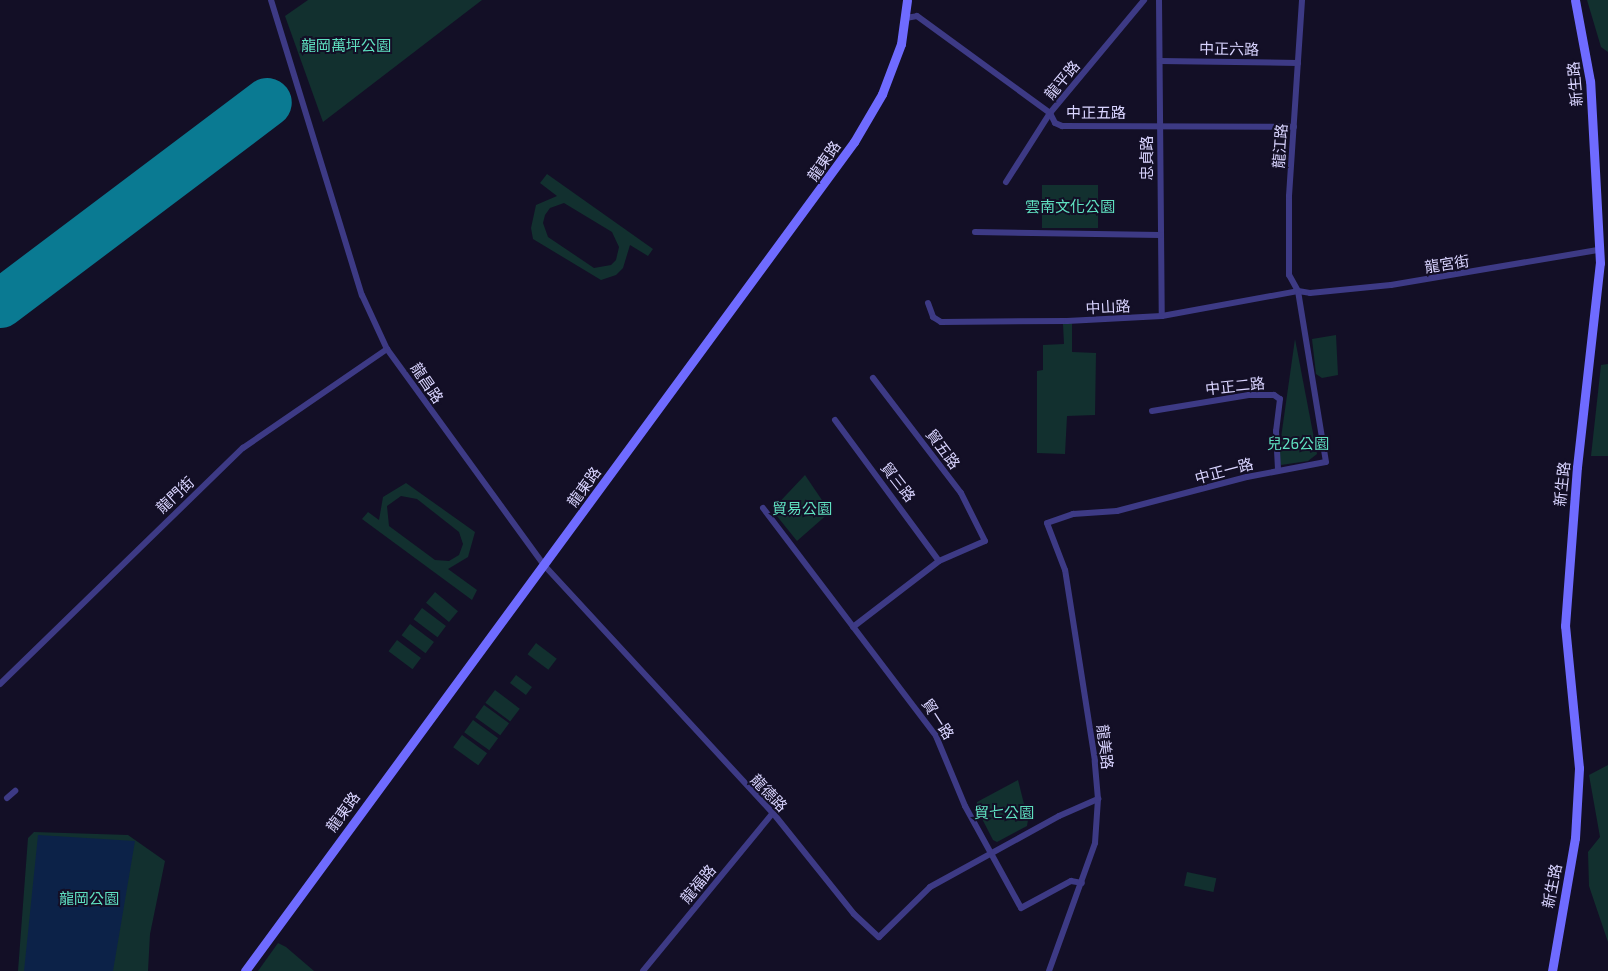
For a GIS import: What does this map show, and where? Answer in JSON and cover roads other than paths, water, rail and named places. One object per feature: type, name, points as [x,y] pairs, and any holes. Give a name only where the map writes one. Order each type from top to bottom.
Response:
[{"type":"street","name":"龍昌路","points":[[271,0],[329,195],[364,301],[387,349],[543,564]]},
{"type":"street","name":"龍東路","points":[[245,971],[854,142],[882,94],[901,44],[907,0]]},
{"type":"street","name":"龍平路","points":[[1006,182],[1050,113],[1144,0]]},
{"type":"street","name":"忠貞路","points":[[1159,0],[1162,316]]},
{"type":"street","name":"龍江路","points":[[1298,291],[1288,275],[1287,237],[1302,0]]},
{"type":"street","name":"新生路","points":[[1552,971],[1576,838],[1579,768],[1565,626],[1570,545],[1599,250],[1590,81],[1575,0]]},
{"type":"street","name":"中正五路","points":[[906,18],[917,16],[1050,113],[1054,123],[1062,126],[1294,127]]},
{"type":"street","name":"中正六路","points":[[1160,61],[1298,64]]},
{"type":"street","points":[[974,232],[1160,235]]},
{"type":"street","name":"龍宮街","points":[[1298,291],[1391,285],[1599,250]]},
{"type":"street","name":"中山路","points":[[928,303],[933,316],[941,322],[1067,321],[1162,316],[1298,291]]},
{"type":"street","name":"中正一路","points":[[1047,523],[1073,514],[1117,511],[1153,503],[1278,470],[1320,465],[1327,458],[1298,291]]},
{"type":"street","name":"龍門街","points":[[0,684],[243,448],[387,349]]},
{"type":"street","name":"貿五路","points":[[873,378],[961,493],[985,541],[939,561]]},
{"type":"street","name":"中正二路","points":[[1152,411],[1249,395],[1274,395],[1280,399],[1276,431],[1278,470]]},
{"type":"street","name":"貿三路","points":[[835,420],[939,561]]},
{"type":"street","name":"貿一路","points":[[763,508],[936,736],[965,806],[1021,908],[1071,881],[1082,883]]},
{"type":"street","name":"龍美路","points":[[1047,523],[1065,570],[1095,762],[1098,799],[1095,843],[1049,971]]},
{"type":"street","points":[[853,627],[939,561]]},
{"type":"street","name":"龍德路","points":[[543,564],[773,814],[854,914],[879,937],[930,887],[991,852]]},
{"type":"street","points":[[7,798],[15,791]]},
{"type":"street","points":[[991,852],[1098,799]]},
{"type":"street","name":"龍福路","points":[[643,971],[773,814]]},
{"type":"water","name":"龍岡公園","points":[[38,835],[135,841],[113,971],[24,971]]},
{"type":"park label","name":"龍岡萬坪公園","points":[[346,46]]},
{"type":"park label","name":"雲南文化公園","points":[[1070,207]]},
{"type":"park label","name":"兒26公園","points":[[1298,444]]},
{"type":"park label","name":"貿易公園","points":[[802,509]]},
{"type":"park label","name":"貿七公園","points":[[1004,813]]}]
